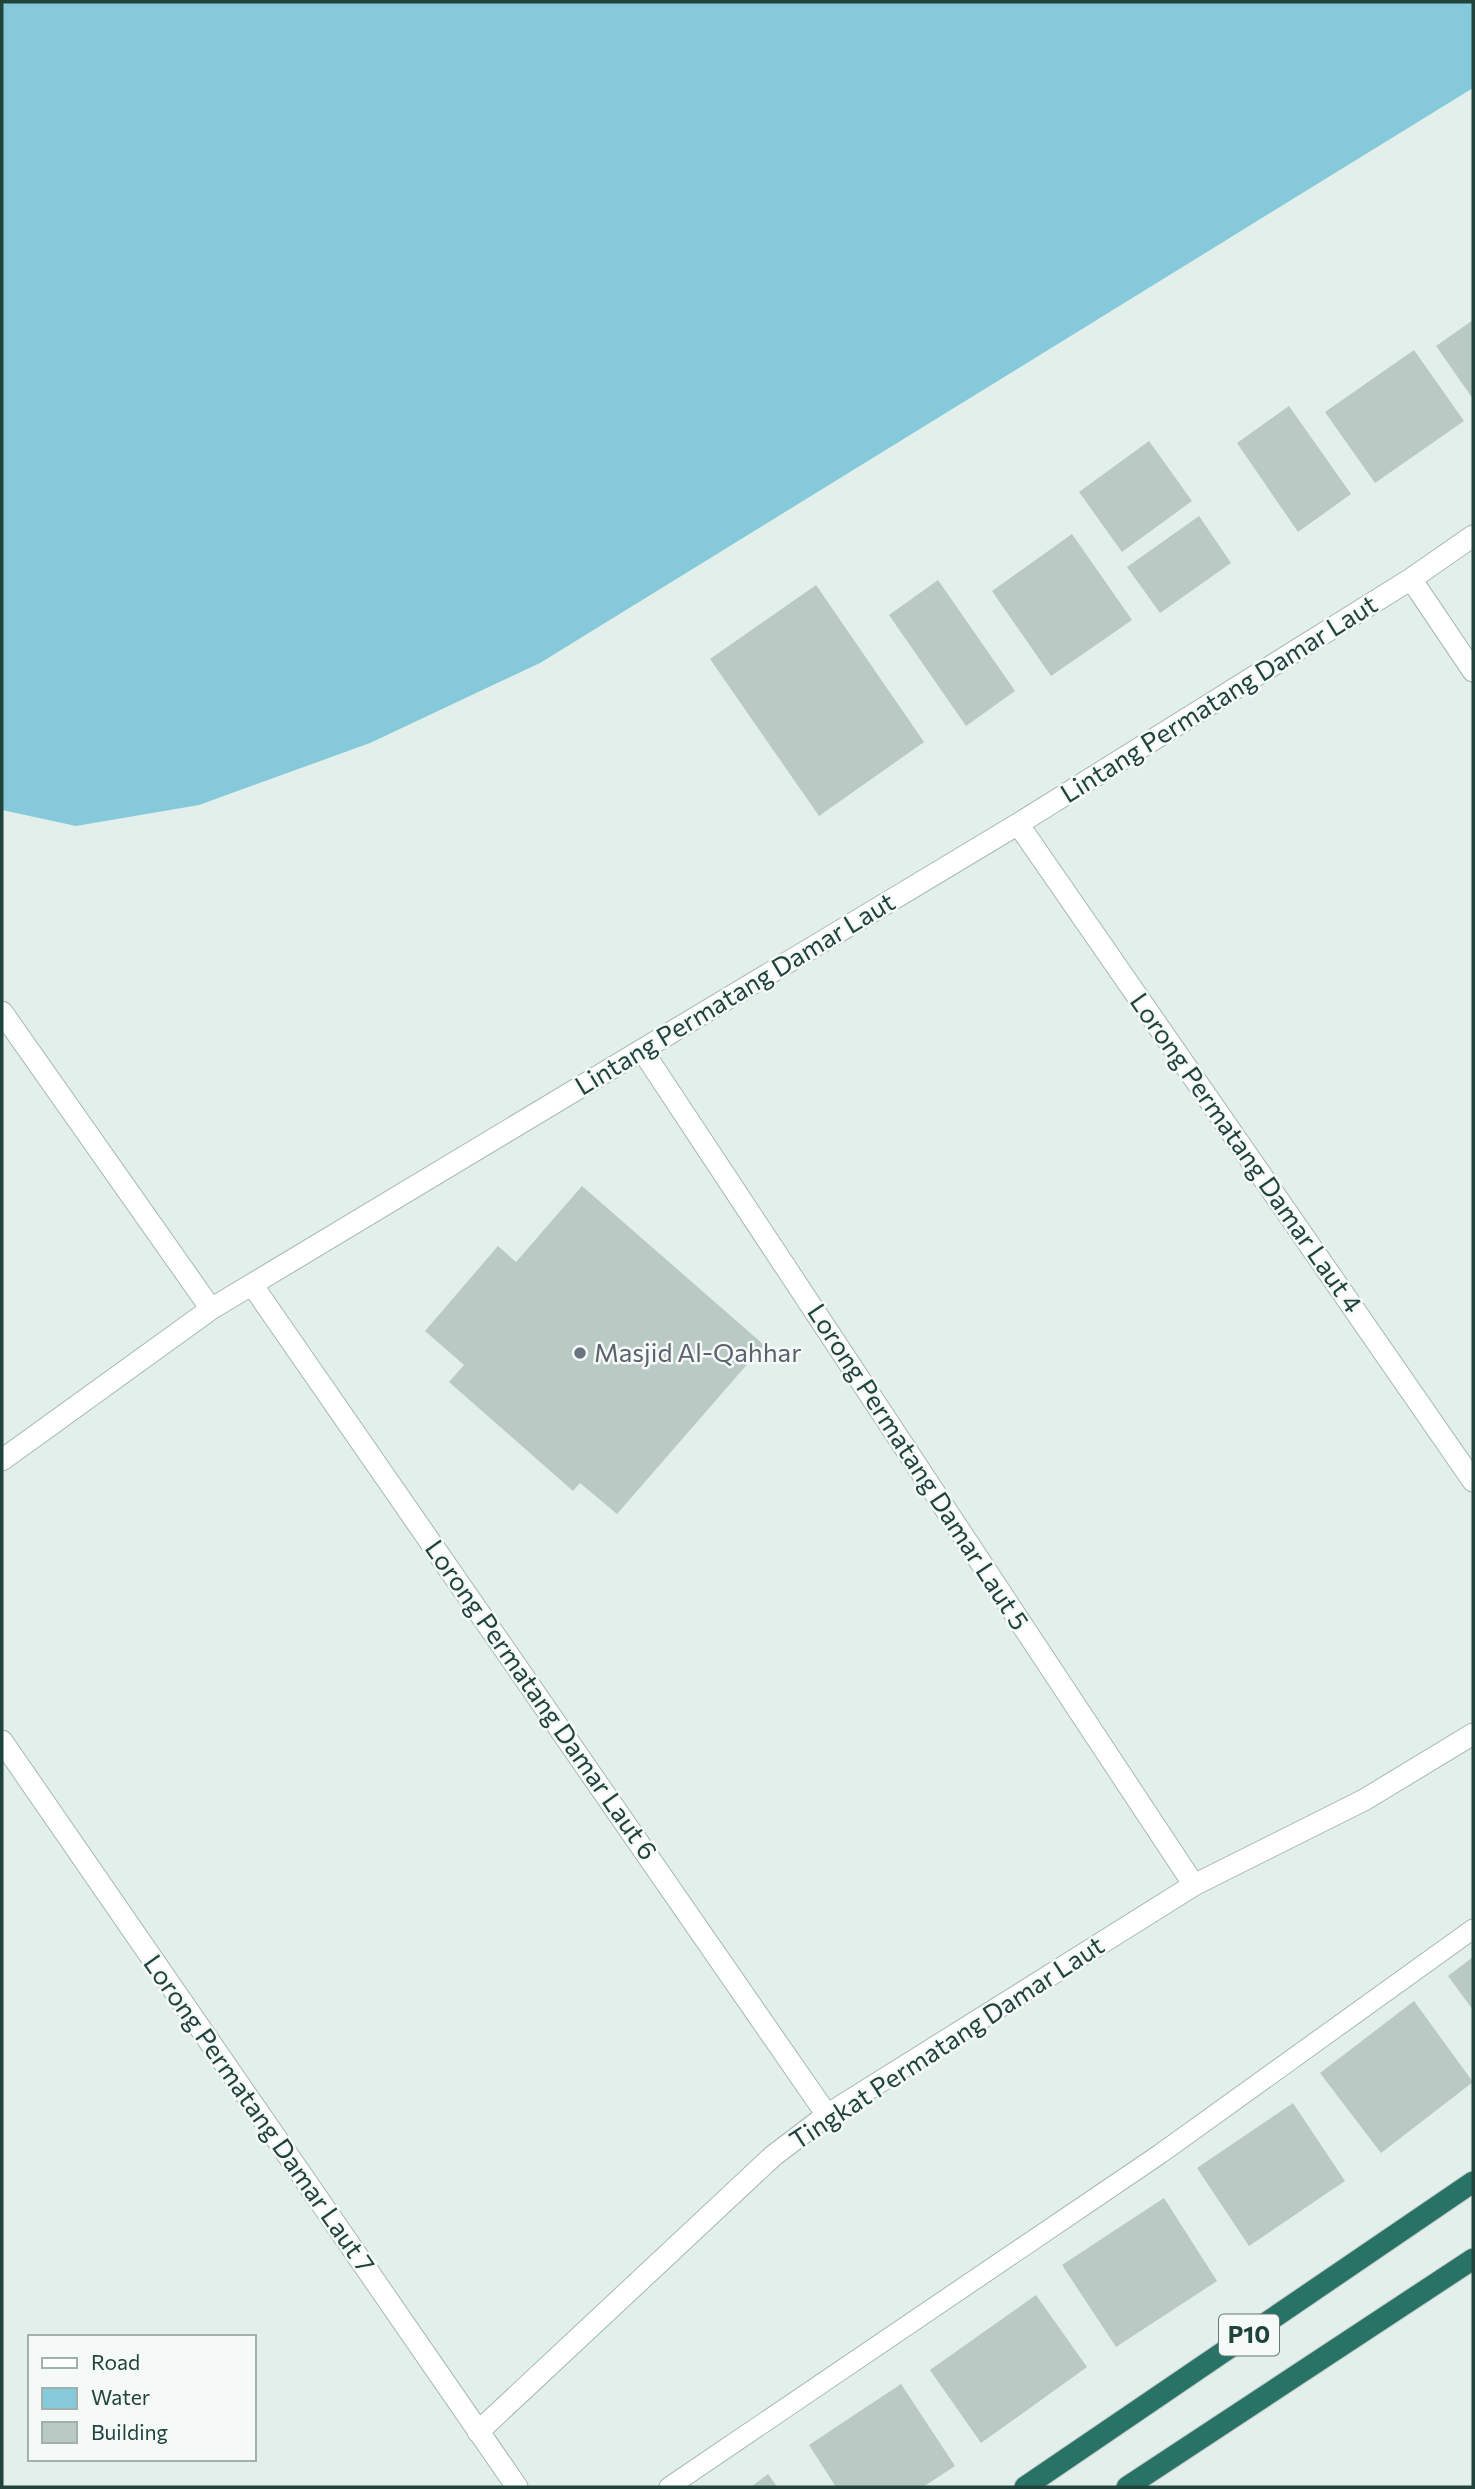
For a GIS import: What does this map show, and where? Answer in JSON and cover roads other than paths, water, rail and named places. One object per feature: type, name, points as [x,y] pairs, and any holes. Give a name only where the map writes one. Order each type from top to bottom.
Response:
[{"type":"highway","name":"P10","points":[[1025,2487],[1473,2182]]},
{"type":"highway","name":"P10","points":[[1127,2487],[1473,2260]]},
{"type":"street","name":"Lintang Permatang Damar Laut","points":[[2,1460],[211,1309],[1018,824],[1411,579],[1473,536]]},
{"type":"street","points":[[1411,579],[1473,671]]},
{"type":"street","name":"Lorong Permatang Damar Laut 4","points":[[1018,824],[1473,1481]]},
{"type":"street","points":[[2,1012],[9,1038],[211,1309]]},
{"type":"street","name":"Lorong Permatang Damar Laut 5","points":[[642,1050],[1194,1885]]},
{"type":"street","name":"Lorong Permatang Damar Laut 6","points":[[253,1286],[827,2115]]},
{"type":"street","name":"Tingkat Permatang Damar Laut","points":[[478,2432],[773,2156],[827,2115],[1194,1885],[1364,1800],[1473,1734]]},
{"type":"street","name":"Lorong Permatang Damar Laut 7","points":[[2,1741],[517,2487]]},
{"type":"lane","points":[[669,2487],[1160,2154],[1473,1928]]},
{"type":"water","points":[[2,2],[1473,2],[1473,88],[540,663],[370,743],[199,805],[76,826],[2,810]]},
{"type":"place","name":"Masjid Al-Qahhar","points":[[580,1353]]}]
